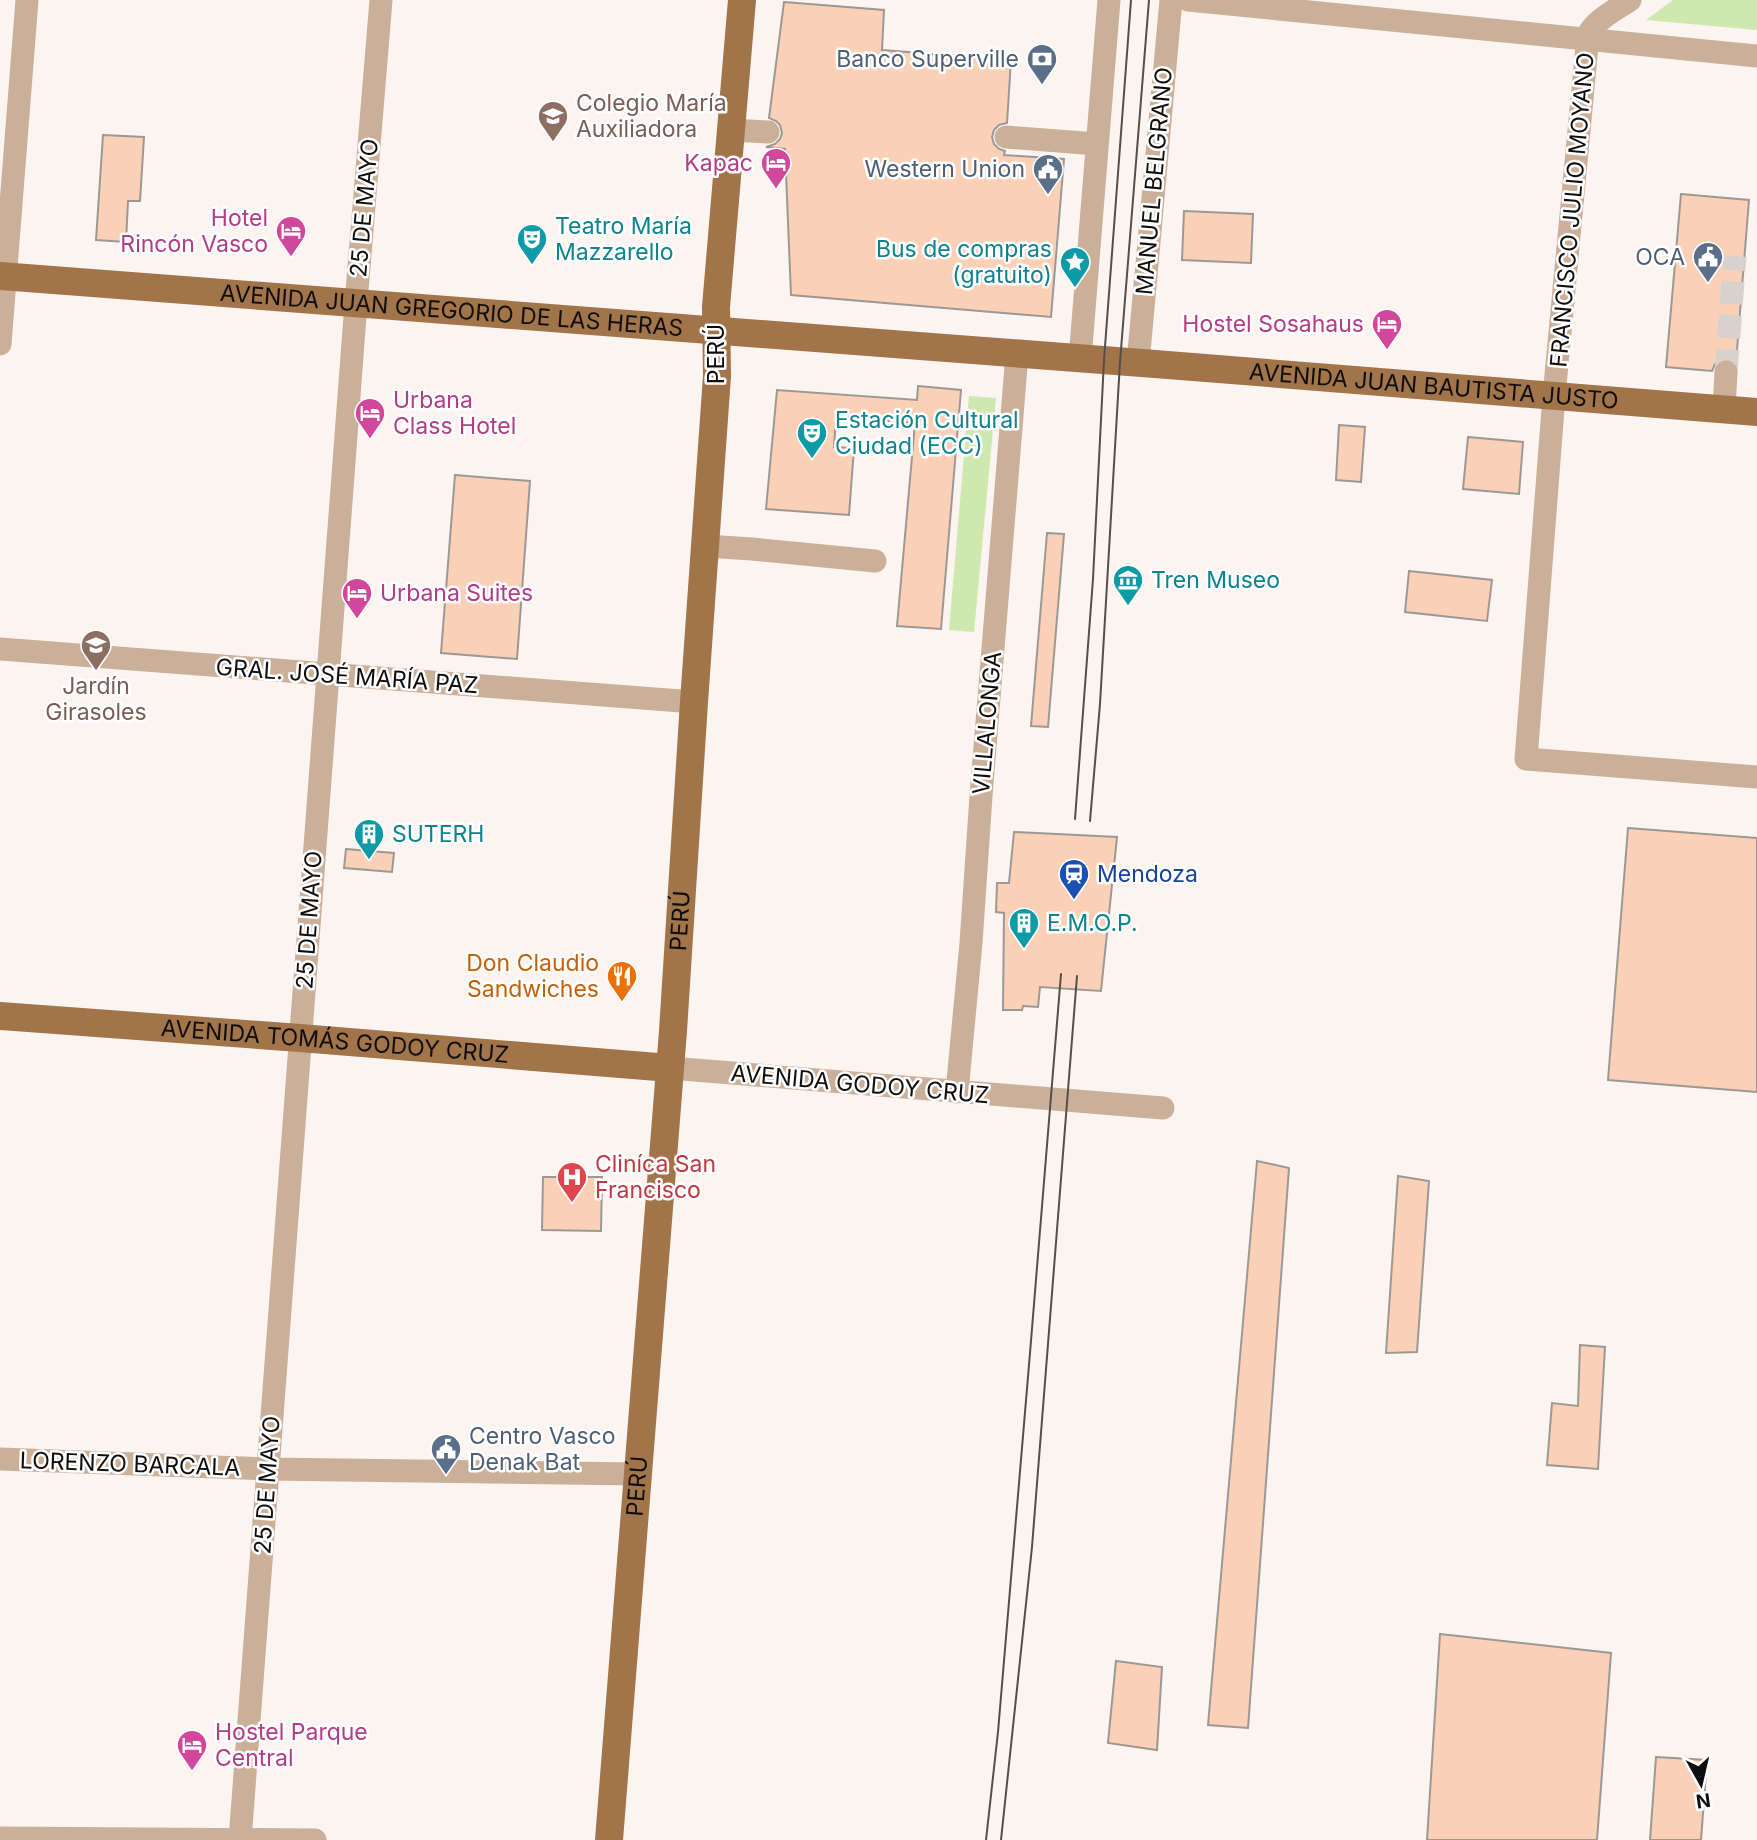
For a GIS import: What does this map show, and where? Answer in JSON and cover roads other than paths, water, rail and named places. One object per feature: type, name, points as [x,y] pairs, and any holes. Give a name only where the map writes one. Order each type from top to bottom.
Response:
[{"type":"main road","name":"PERÚ","points":[[609,1840],[670,1068],[718,376],[716,307],[742,0]]},
{"type":"main road","name":"AVENIDA JUAN GREGORIO DE LAS HERAS","points":[[3,276],[1125,362]]},
{"type":"main road","name":"AVENIDA JUAN BAUTISTA JUSTO","points":[[1125,362],[1757,412]]},
{"type":"main road","name":"AVENIDA TOMÁS GODOY CRUZ","points":[[0,1016],[670,1068]]},
{"type":"street","points":[[0,344],[3,276],[27,0]]},
{"type":"street","name":"25 DE MAYO","points":[[240,1840],[381,0]]},
{"type":"street","points":[[1080,359],[1109,0]]},
{"type":"street","name":"MANUEL BELGRANO","points":[[1125,362],[1171,0]]},
{"type":"street","points":[[1188,0],[1757,55]]},
{"type":"street","points":[[1588,38],[1590,29],[1630,0]]},
{"type":"street","name":"FRANCISCO JULIO MOYANO","points":[[1588,38],[1554,396],[1526,759],[1757,777]]},
{"type":"street","points":[[731,130],[768,132]]},
{"type":"street","points":[[1005,141],[1097,148]]},
{"type":"street","name":"VILLALONGA","points":[[957,1092],[1017,354]]},
{"type":"street","points":[[1724,409],[1726,372]]},
{"type":"street","points":[[706,546],[875,561]]},
{"type":"street","name":"GRAL. JOSÉ MARÍA PAZ","points":[[0,649],[694,702]]},
{"type":"street","name":"AVENIDA GODOY CRUZ","points":[[670,1068],[1163,1108]]},
{"type":"street","name":"LORENZO BARCALA","points":[[0,1459],[268,1469],[637,1474]]},
{"type":"street","points":[[0,1838],[315,1840]]},
{"type":"tunnel","points":[[1726,372],[1735,256]]},
{"type":"tram line","points":[[1075,819],[1093,579],[1104,360],[1131,0]]},
{"type":"tram line","points":[[1090,821],[1100,704],[1120,362],[1149,0]]},
{"type":"tram line","points":[[986,1840],[998,1732],[1061,974]]},
{"type":"tram line","points":[[1001,1840],[1032,1547],[1077,976]]},
{"type":"place","name":"Banco Superville","points":[[1042,86]]},
{"type":"place","name":"Colegio María Auxiliadora","points":[[553,143]]},
{"type":"place","name":"Kapac","points":[[776,190]]},
{"type":"place","name":"Western Union","points":[[1048,196]]},
{"type":"place","name":"Hotel Rincón Vasco","points":[[291,258]]},
{"type":"place","name":"Teatro María Mazzarello","points":[[532,266]]},
{"type":"place","name":"OCA","points":[[1708,284]]},
{"type":"place","name":"Bus de compras (gratuito)","points":[[1075,289]]},
{"type":"place","name":"Hostel Sosahaus","points":[[1387,351]]},
{"type":"place","name":"Urbana Class Hotel","points":[[370,440]]},
{"type":"place","name":"Estación Cultural Ciudad (ECC)","points":[[812,460]]},
{"type":"place","name":"Tren Museo","points":[[1128,607]]},
{"type":"place","name":"Urbana Suites","points":[[357,620]]},
{"type":"place","name":"Jardín Girasoles","points":[[96,672]]},
{"type":"place","name":"SUTERH","points":[[369,861]]},
{"type":"place","name":"Mendoza","points":[[1074,901]]},
{"type":"place","name":"E.M.O.P.","points":[[1024,950]]},
{"type":"place","name":"Don Claudio Sandwiches","points":[[622,1003]]},
{"type":"place","name":"Cliníca San Francisco","points":[[572,1204]]},
{"type":"place","name":"Centro Vasco Denak Bat","points":[[446,1476]]},
{"type":"place","name":"Hostel Parque Central","points":[[192,1772]]}]
